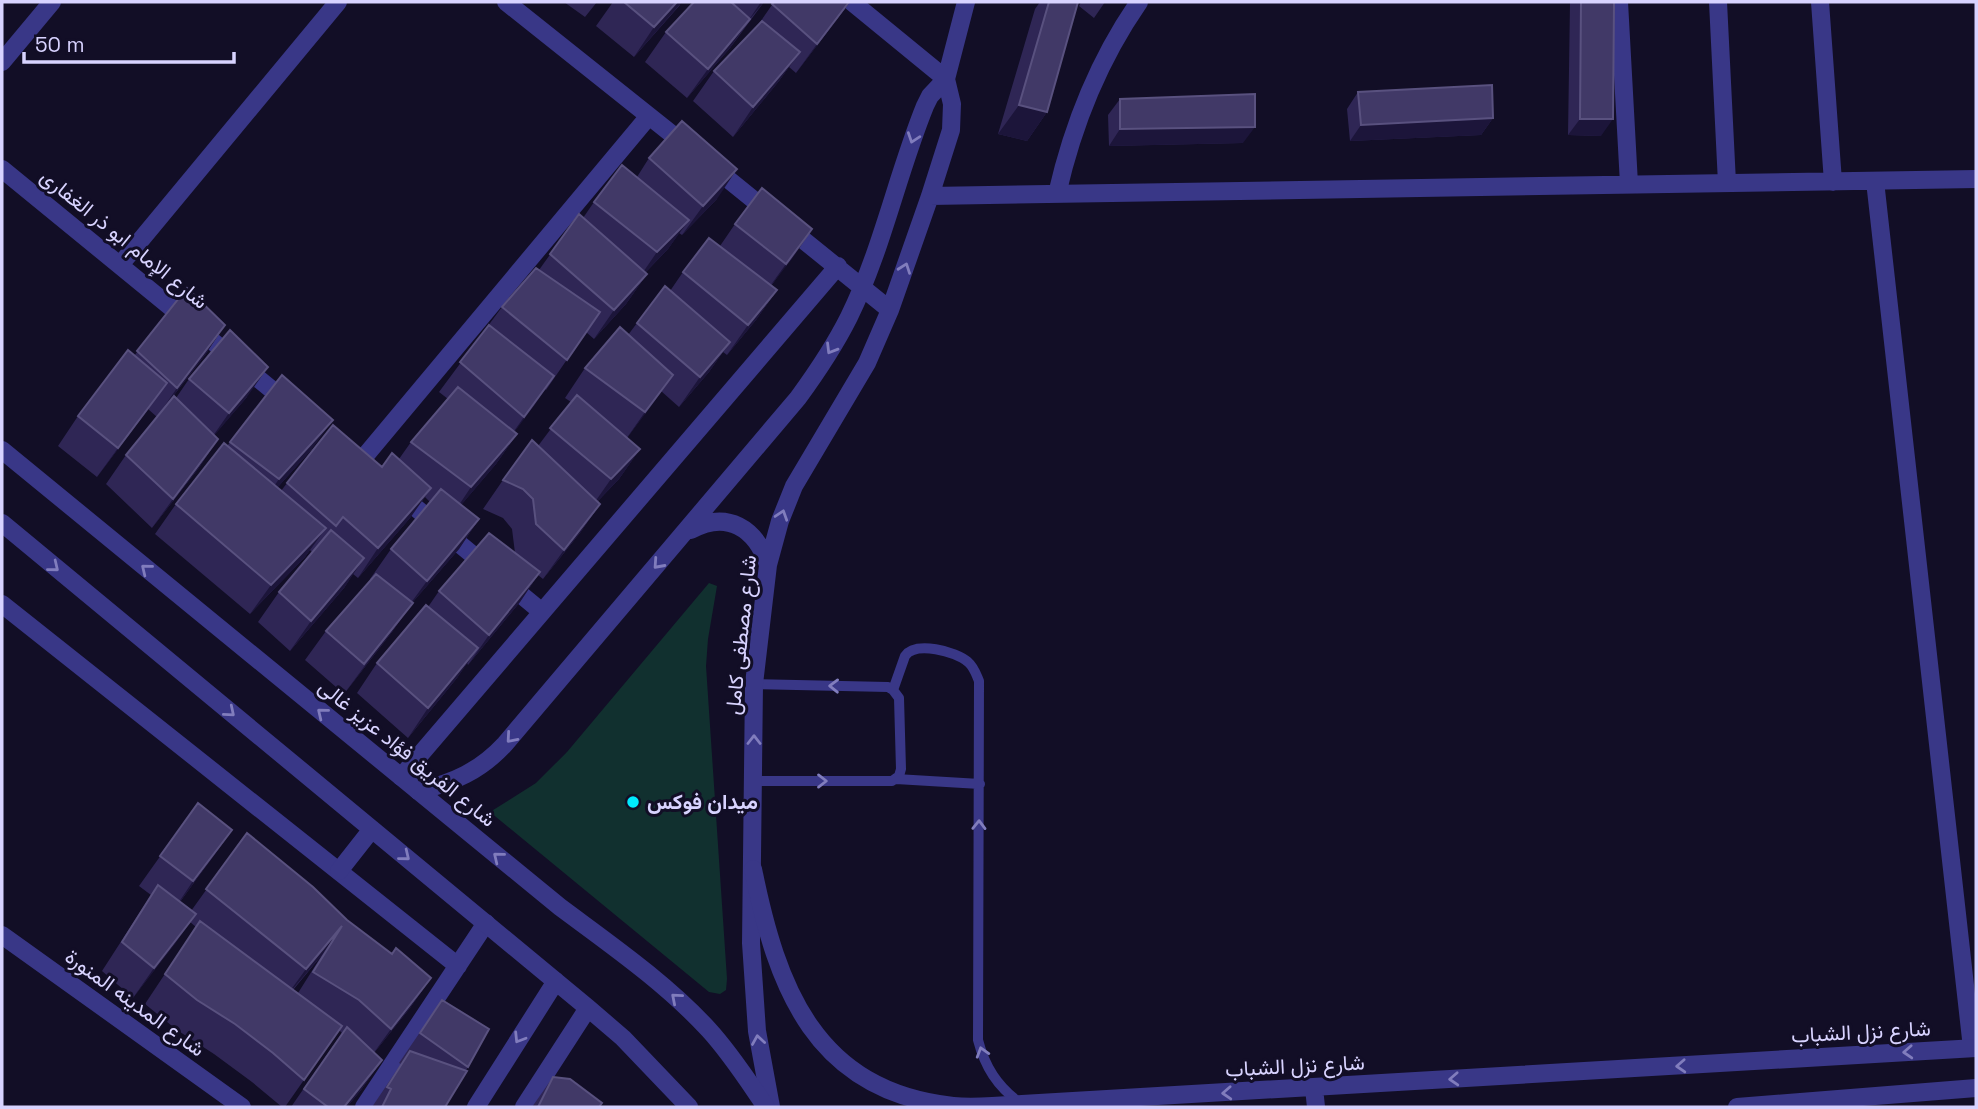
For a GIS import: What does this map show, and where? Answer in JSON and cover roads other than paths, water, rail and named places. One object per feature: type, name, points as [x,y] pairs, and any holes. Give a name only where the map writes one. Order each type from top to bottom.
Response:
[{"type":"street","points":[[2,62],[52,2]]},
{"type":"street","points":[[120,265],[338,2]]},
{"type":"street","points":[[506,2],[890,310]]},
{"type":"street","points":[[852,2],[946,79]]},
{"type":"street","name":"شارع مصطفى كامل","points":[[418,791],[458,780],[492,759],[687,532],[817,372],[849,317],[863,286],[920,117],[930,96],[946,79],[966,2]]},
{"type":"street","points":[[1057,194],[1065,160],[1087,94],[1119,32],[1139,2]]},
{"type":"street","points":[[1619,2],[1629,184]]},
{"type":"street","points":[[1717,2],[1727,183]]},
{"type":"street","points":[[1820,2],[1833,182]]},
{"type":"street","name":"شارع مصطفى كامل","points":[[769,1107],[752,987],[754,684],[768,565],[783,512],[794,486],[854,387],[890,310],[930,196],[953,117],[946,79]]},
{"type":"street","points":[[542,612],[366,467],[649,116]]},
{"type":"street","name":"شارع الإمام ابو ذر الغفارى","points":[[2,169],[297,411]]},
{"type":"street","points":[[930,196],[1976,179]]},
{"type":"street","points":[[1875,181],[1974,1048]]},
{"type":"street","points":[[401,777],[838,266]]},
{"type":"street","name":"شارع الفريق فؤاد عزيز غالى","points":[[2,450],[560,908],[681,1001],[733,1058],[769,1107]]},
{"type":"street","points":[[687,532],[702,524],[720,521],[737,525],[752,534],[763,548],[768,565]]},
{"type":"street","points":[[2,523],[588,1008],[632,1046],[689,1107]]},
{"type":"street","points":[[2,604],[458,966]]},
{"type":"street","points":[[339,871],[372,829]]},
{"type":"street","name":"شارع نزل الشباب","points":[[753,869],[762,912],[786,985],[815,1036],[855,1071],[878,1084],[928,1102],[955,1106],[1314,1088],[1974,1048]]},
{"type":"street","points":[[364,1107],[486,923]]},
{"type":"street","name":"شارع المدينه المنورة","points":[[2,935],[242,1107]]},
{"type":"street","points":[[476,1107],[556,981]]},
{"type":"street","points":[[524,1107],[588,1008]]},
{"type":"street","points":[[1314,1088],[1316,1107]]},
{"type":"street","points":[[1737,1107],[1976,1088]]},
{"type":"lane","points":[[893,690],[905,656],[911,649],[949,651],[968,662],[979,681],[978,1040],[990,1072],[1010,1096],[1022,1104]]},
{"type":"lane","points":[[754,684],[888,687],[893,690],[900,704],[901,773],[896,779]]},
{"type":"lane","points":[[753,781],[896,779],[980,784]]},
{"type":"place","name":"ميدان فوكس","points":[[633,802]]}]
